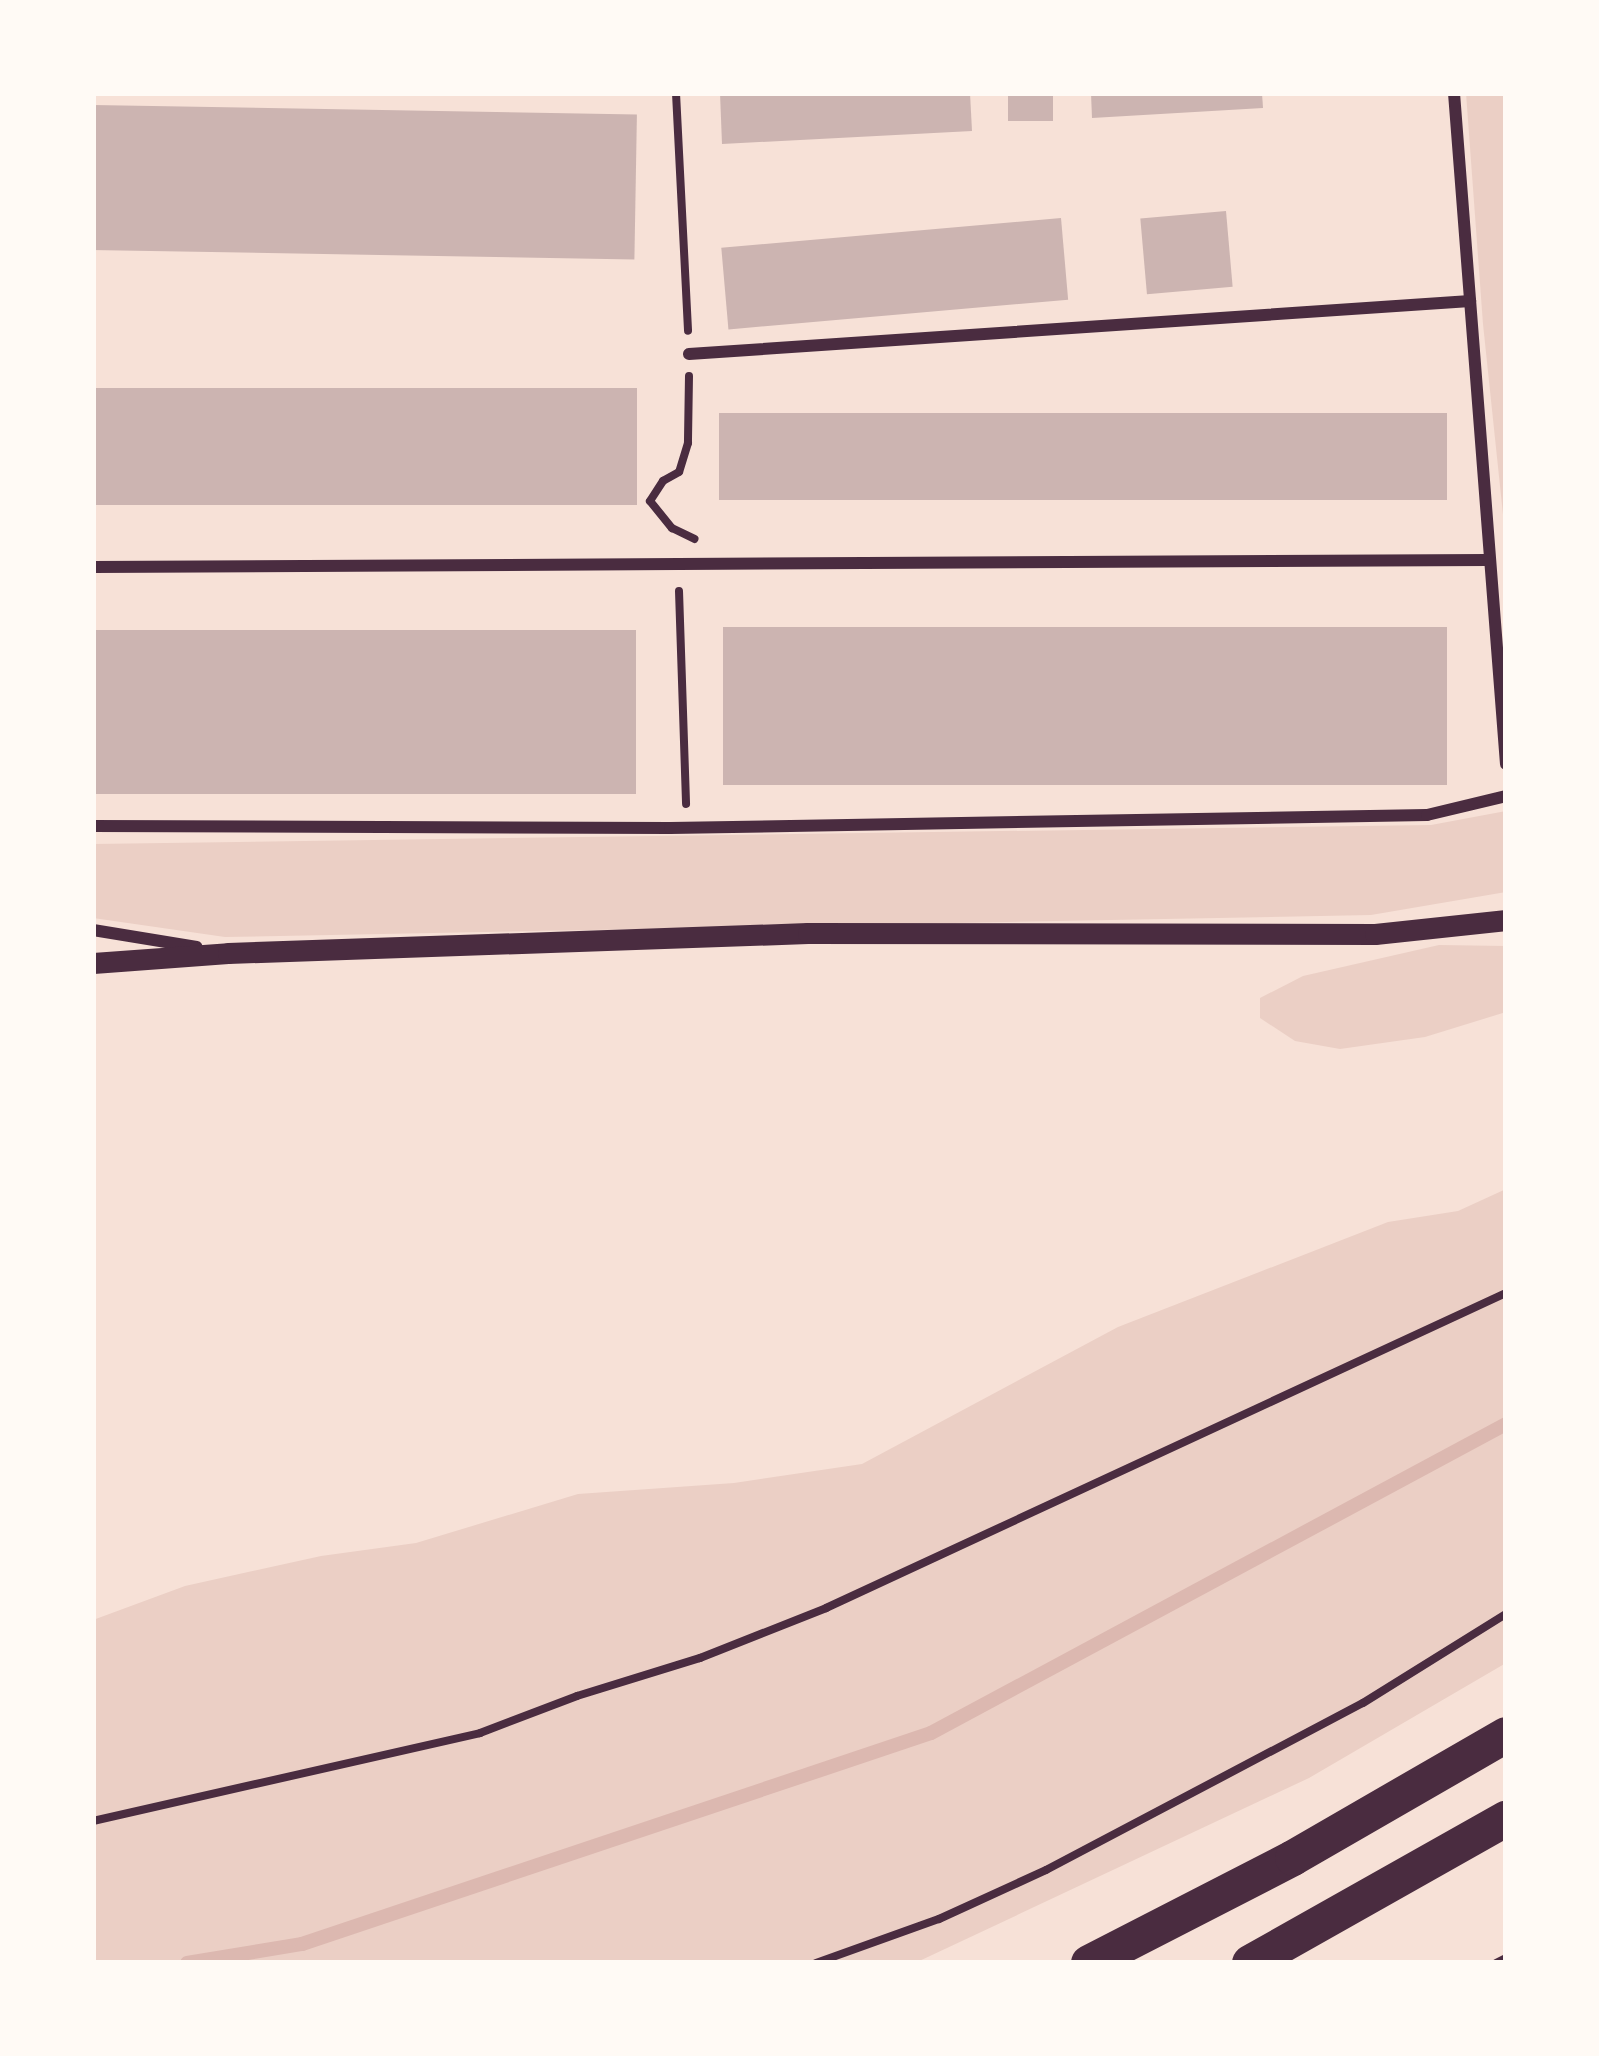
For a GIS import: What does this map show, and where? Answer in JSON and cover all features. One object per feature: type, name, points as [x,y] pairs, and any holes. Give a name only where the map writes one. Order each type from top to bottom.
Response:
[{"type":"highway","points":[[1089,1963],[1293,1858],[1506,1735]]},
{"type":"highway","points":[[1250,1963],[1506,1820]]},
{"type":"street","points":[[1454,93],[1506,764]]},
{"type":"street","points":[[689,354],[1470,301]]},
{"type":"street","points":[[93,567],[1488,560]]},
{"type":"street","points":[[93,826],[686,827],[1427,815],[1506,796]]},
{"type":"street","points":[[93,963],[228,953],[808,934],[1375,934],[1506,920]]},
{"type":"street","points":[[93,929],[228,953]]},
{"type":"path","points":[[676,93],[689,354],[688,443],[679,472],[663,481],[650,501],[672,528],[688,532],[698,542],[685,566],[686,827]]},
{"type":"path","points":[[93,1821],[480,1733],[577,1696],[700,1658],[826,1607],[1506,1293]]},
{"type":"path","points":[[816,1963],[939,1918],[1046,1870],[1364,1703],[1506,1614]]},
{"type":"path","points":[[1496,1963],[1506,1958]]},
{"type":"shaded area","points":[[1466,93],[1506,93],[1506,543],[1483,324]]},
{"type":"shaded area","points":[[1506,811],[1506,892],[1371,915],[225,937],[93,918],[93,844],[1431,825]]},
{"type":"shaded area","points":[[1439,945],[1506,946],[1506,1012],[1425,1037],[1340,1049],[1295,1041],[1260,1018],[1260,998],[1303,976]]},
{"type":"shaded area","points":[[1506,1189],[1506,1663],[1309,1778],[915,1963],[93,1963],[93,1620],[185,1586],[321,1556],[416,1543],[578,1494],[734,1483],[862,1464],[1118,1327],[1388,1222],[1458,1211]]},
{"type":"building","points":[[720,93],[970,93],[972,131],[722,144]]},
{"type":"building","points":[[1008,93],[1053,93],[1053,121],[1008,121]]},
{"type":"building","points":[[1091,93],[1262,93],[1263,108],[1092,118]]},
{"type":"building","points":[[93,105],[637,114],[634,259],[93,250]]},
{"type":"building","points":[[1226,211],[1233,287],[1147,294],[1140,218]]},
{"type":"building","points":[[1061,218],[1068,300],[728,329],[721,248]]},
{"type":"building","points":[[93,388],[637,388],[637,505],[93,505]]},
{"type":"building","points":[[719,413],[1447,413],[1447,500],[719,500]]},
{"type":"building","points":[[723,627],[1447,627],[1447,785],[723,785]]},
{"type":"building","points":[[93,630],[636,630],[636,794],[93,794]]},
{"type":"waterway","points":[[187,1963],[302,1944],[931,1733],[1506,1424]]}]
